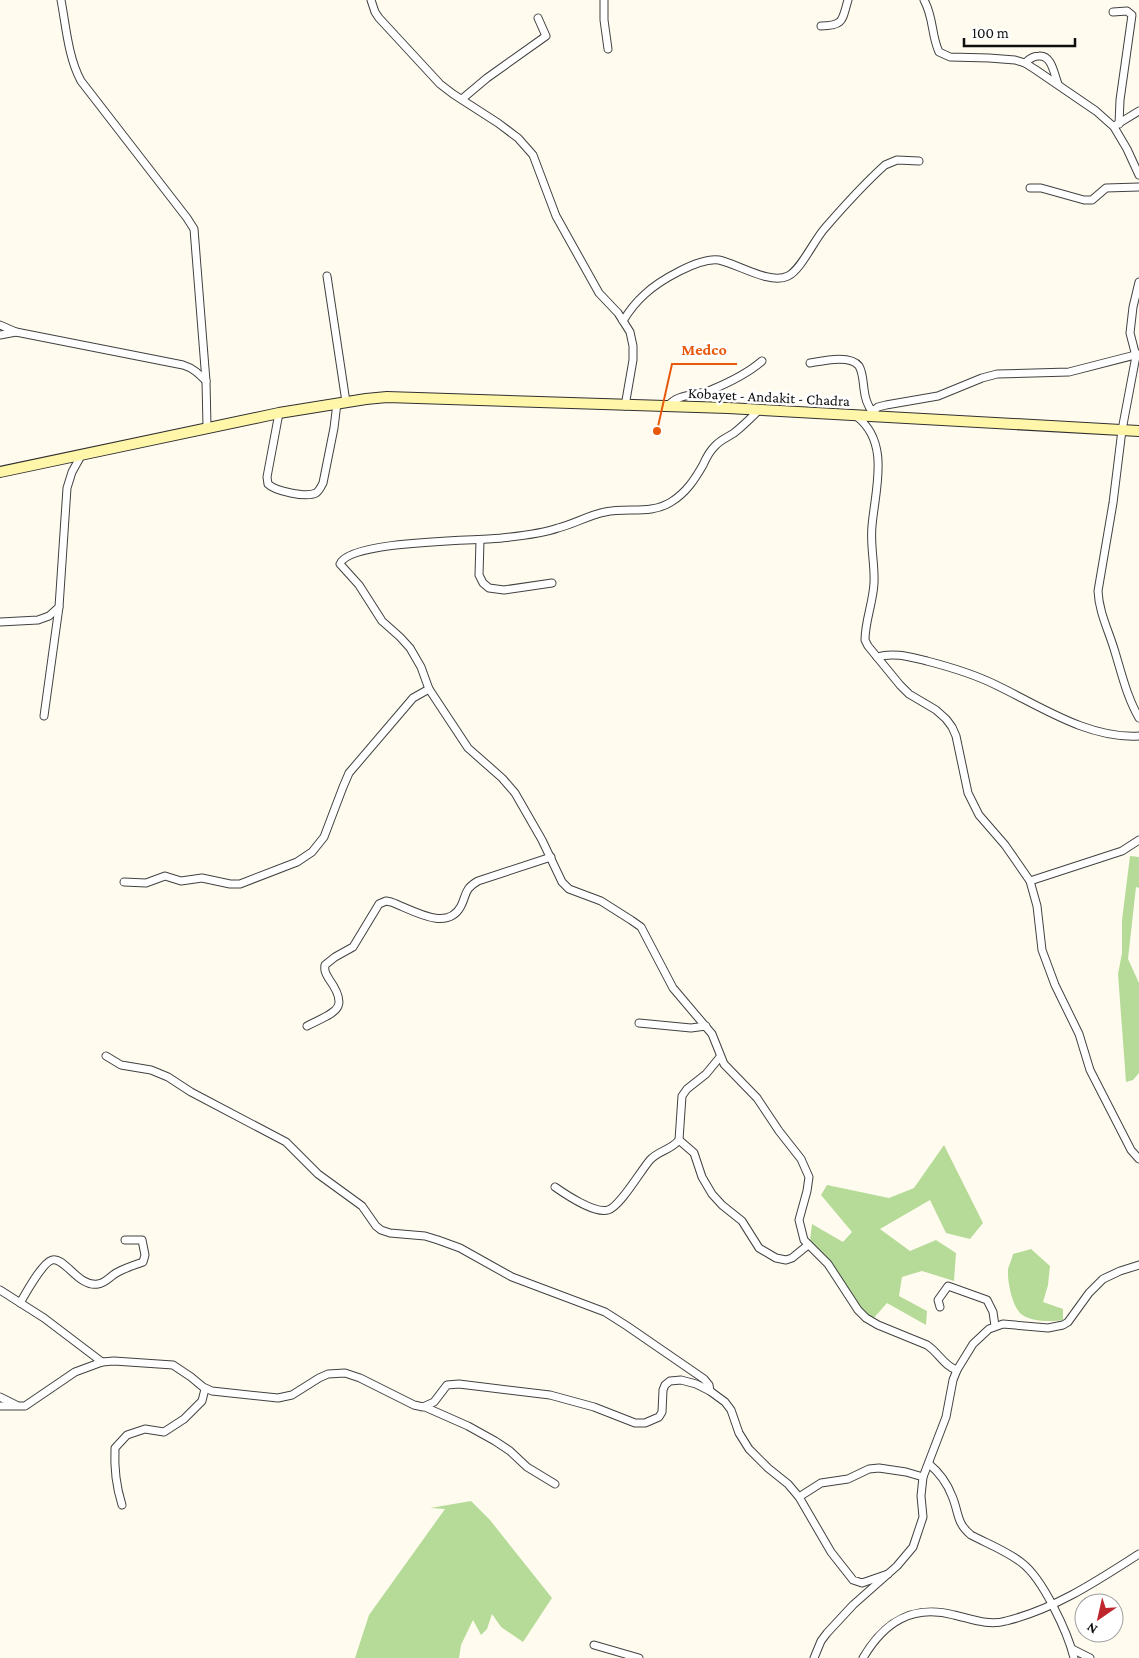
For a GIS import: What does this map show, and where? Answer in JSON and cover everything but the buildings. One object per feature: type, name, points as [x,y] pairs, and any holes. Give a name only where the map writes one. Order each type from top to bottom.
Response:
[{"type":"main road","name":"Kobayet - Andakit - Chadra","points":[[0,472],[279,413],[342,402],[387,397],[759,410],[1139,431]]},
{"type":"street","points":[[61,0],[70,48],[81,81],[188,218],[194,229],[206,381],[207,427]]},
{"type":"street","points":[[371,0],[379,18],[440,84],[518,138],[533,155],[556,216],[599,293],[624,321],[630,332],[633,346],[631,376],[625,406]]},
{"type":"street","points":[[604,0],[604,20],[608,49]]},
{"type":"street","points":[[821,26],[835,26],[838,24],[844,15],[848,0]]},
{"type":"street","points":[[924,0],[931,15],[937,48],[942,54],[950,57],[1002,58],[1025,63],[1116,125],[1137,166],[1139,175]]},
{"type":"street","points":[[1113,12],[1127,12],[1132,15],[1116,125]]},
{"type":"street","points":[[462,99],[487,78],[546,36],[538,18]]},
{"type":"street","points":[[1025,63],[1033,57],[1047,57],[1052,65],[1058,84]]},
{"type":"street","points":[[1116,125],[1139,111]]},
{"type":"street","points":[[624,321],[636,303],[652,288],[702,261],[720,260],[774,278],[787,277],[793,273],[824,229],[885,165],[897,160],[919,161]]},
{"type":"street","points":[[1030,188],[1041,188],[1084,200],[1092,200],[1106,188],[1139,187]]},
{"type":"street","points":[[279,413],[267,476],[268,484],[277,490],[312,494],[318,491],[323,483],[334,428],[342,402],[327,276]]},
{"type":"street","points":[[1139,282],[1133,307],[1130,333],[1137,355],[1122,430],[1113,503],[1099,578],[1098,604],[1116,653],[1126,692],[1139,718]]},
{"type":"street","points":[[0,325],[16,332],[183,365],[198,373],[206,381]]},
{"type":"street","points":[[0,335],[16,332]]},
{"type":"street","points":[[865,415],[886,405],[938,396],[997,374],[1069,372],[1137,355]]},
{"type":"street","points":[[810,363],[841,359],[848,360],[856,364],[862,374],[867,402],[865,415],[878,458],[879,473],[871,544],[874,574],[873,596],[865,634],[868,646],[900,686],[909,694],[936,710],[952,727],[956,736],[968,793],[978,815],[1005,845],[1030,880],[1037,906],[1042,950],[1045,958],[1079,1034],[1090,1070],[1131,1150],[1139,1159]]},
{"type":"street","points":[[668,407],[676,399],[708,391],[762,362]]},
{"type":"street","points":[[759,410],[745,424],[714,446],[692,483],[673,501],[663,507],[643,511],[607,511],[556,529],[522,536],[382,546],[344,558],[340,562],[341,566],[359,585],[382,622],[410,648],[421,667],[429,689],[471,752],[502,778],[515,793],[565,886],[575,892],[602,902],[640,927],[648,938],[672,988],[706,1026],[716,1042],[720,1057],[757,1098],[806,1167],[809,1176],[800,1220],[802,1235],[808,1245],[828,1264],[858,1310],[867,1319],[927,1345],[950,1367],[958,1370]]},
{"type":"street","points":[[44,716],[59,607],[67,488],[72,472],[82,454]]},
{"type":"street","points":[[480,540],[479,575],[482,583],[489,588],[504,590],[552,583]]},
{"type":"street","points":[[0,622],[38,620],[49,616],[59,607]]},
{"type":"street","points":[[878,657],[895,655],[957,669],[995,684],[1076,724],[1120,736],[1139,736]]},
{"type":"street","points":[[124,882],[146,882],[165,876],[181,881],[202,878],[230,884],[240,884],[288,866],[305,857],[318,846],[324,837],[349,773],[413,698],[429,689]]},
{"type":"street","points":[[1030,880],[1122,850],[1139,840]]},
{"type":"street","points":[[308,1026],[338,1007],[340,1003],[338,993],[325,974],[325,965],[353,947],[379,904],[386,901],[391,902],[434,918],[447,918],[452,916],[461,907],[466,892],[472,885],[550,857]]},
{"type":"street","points":[[639,1023],[691,1028],[706,1026]]},
{"type":"street","points":[[106,1056],[121,1065],[152,1070],[168,1077],[191,1092],[286,1142],[318,1174],[362,1206],[381,1230],[390,1233],[425,1236],[460,1248],[512,1277],[605,1312],[704,1379],[709,1385],[710,1391]]},
{"type":"street","points":[[555,1187],[596,1209],[609,1210],[631,1187],[652,1158],[679,1140],[682,1096],[687,1088],[706,1074],[720,1057]]},
{"type":"street","points":[[679,1140],[694,1153],[702,1177],[712,1194],[742,1221],[760,1248],[776,1258],[786,1260],[792,1258],[808,1245]]},
{"type":"street","points":[[20,1303],[40,1272],[51,1260],[63,1263],[77,1277],[87,1283],[98,1284],[107,1280],[116,1272],[143,1262],[142,1240],[125,1240]]},
{"type":"street","points":[[814,1658],[821,1641],[827,1633],[853,1605],[906,1557],[917,1539],[923,1517],[921,1496],[923,1477],[946,1417],[953,1380],[973,1344],[995,1326],[1010,1323],[1048,1328],[1063,1325],[1074,1315],[1089,1293],[1103,1280],[1120,1271],[1139,1265]]},
{"type":"street","points":[[940,1307],[938,1300],[948,1286],[987,1300],[993,1312],[995,1326]]},
{"type":"street","points":[[0,1290],[44,1318],[102,1362]]},
{"type":"street","points":[[0,1406],[25,1406],[75,1372],[102,1362],[129,1361],[173,1365],[205,1388],[218,1392],[278,1398],[292,1395],[328,1374],[345,1373],[468,1426],[495,1441],[510,1451],[527,1468],[555,1484]]},
{"type":"street","points":[[425,1407],[434,1402],[445,1387],[450,1384],[459,1384],[550,1395],[594,1406],[634,1423],[645,1423],[659,1417],[662,1412],[663,1390],[670,1381],[681,1380],[696,1384],[722,1398],[728,1406],[739,1433],[753,1454],[788,1484],[799,1497],[831,1552],[853,1580],[862,1583],[888,1574]]},
{"type":"street","points":[[122,1505],[114,1466],[115,1448],[126,1435],[145,1429],[164,1432],[184,1419],[202,1401],[205,1388]]},
{"type":"street","points":[[0,1397],[19,1406]]},
{"type":"street","points":[[929,1464],[944,1480],[955,1504],[960,1525],[971,1535],[1013,1557],[1024,1565],[1038,1582],[1052,1605],[1072,1649],[1074,1658]]},
{"type":"street","points":[[799,1497],[821,1483],[842,1480],[869,1469],[879,1468],[923,1477]]},
{"type":"street","points":[[863,1658],[886,1628],[895,1621],[910,1614],[940,1611],[982,1622],[999,1623],[1052,1605],[1139,1554]]},
{"type":"street","points":[[594,1646],[639,1658]]},
{"type":"street","points":[[1072,1649],[1090,1658]]},
{"type":"green space","points":[[1130,856],[1139,857],[1139,888],[1136,887],[1128,959],[1139,983],[1139,1073],[1133,1080],[1126,1082],[1118,974],[1122,953],[1122,920]]},
{"type":"green space","points":[[944,1145],[983,1223],[970,1239],[946,1233],[930,1200],[880,1229],[910,1251],[936,1240],[956,1253],[954,1281],[922,1271],[902,1277],[899,1296],[927,1311],[926,1325],[887,1303],[872,1320],[866,1316],[810,1241],[812,1224],[843,1242],[852,1232],[821,1195],[827,1185],[889,1198],[914,1188]]},
{"type":"green space","points":[[1031,1249],[1050,1266],[1048,1285],[1043,1302],[1063,1309],[1063,1320],[1030,1319],[1021,1314],[1015,1305],[1009,1286],[1008,1269],[1013,1254]]},
{"type":"green space","points":[[471,1501],[490,1520],[552,1598],[523,1642],[501,1627],[492,1614],[487,1629],[481,1635],[473,1620],[461,1645],[459,1658],[355,1658],[369,1615],[445,1509],[430,1508]]},
{"type":"place","name":"Medco","points":[[657,431]]}]
